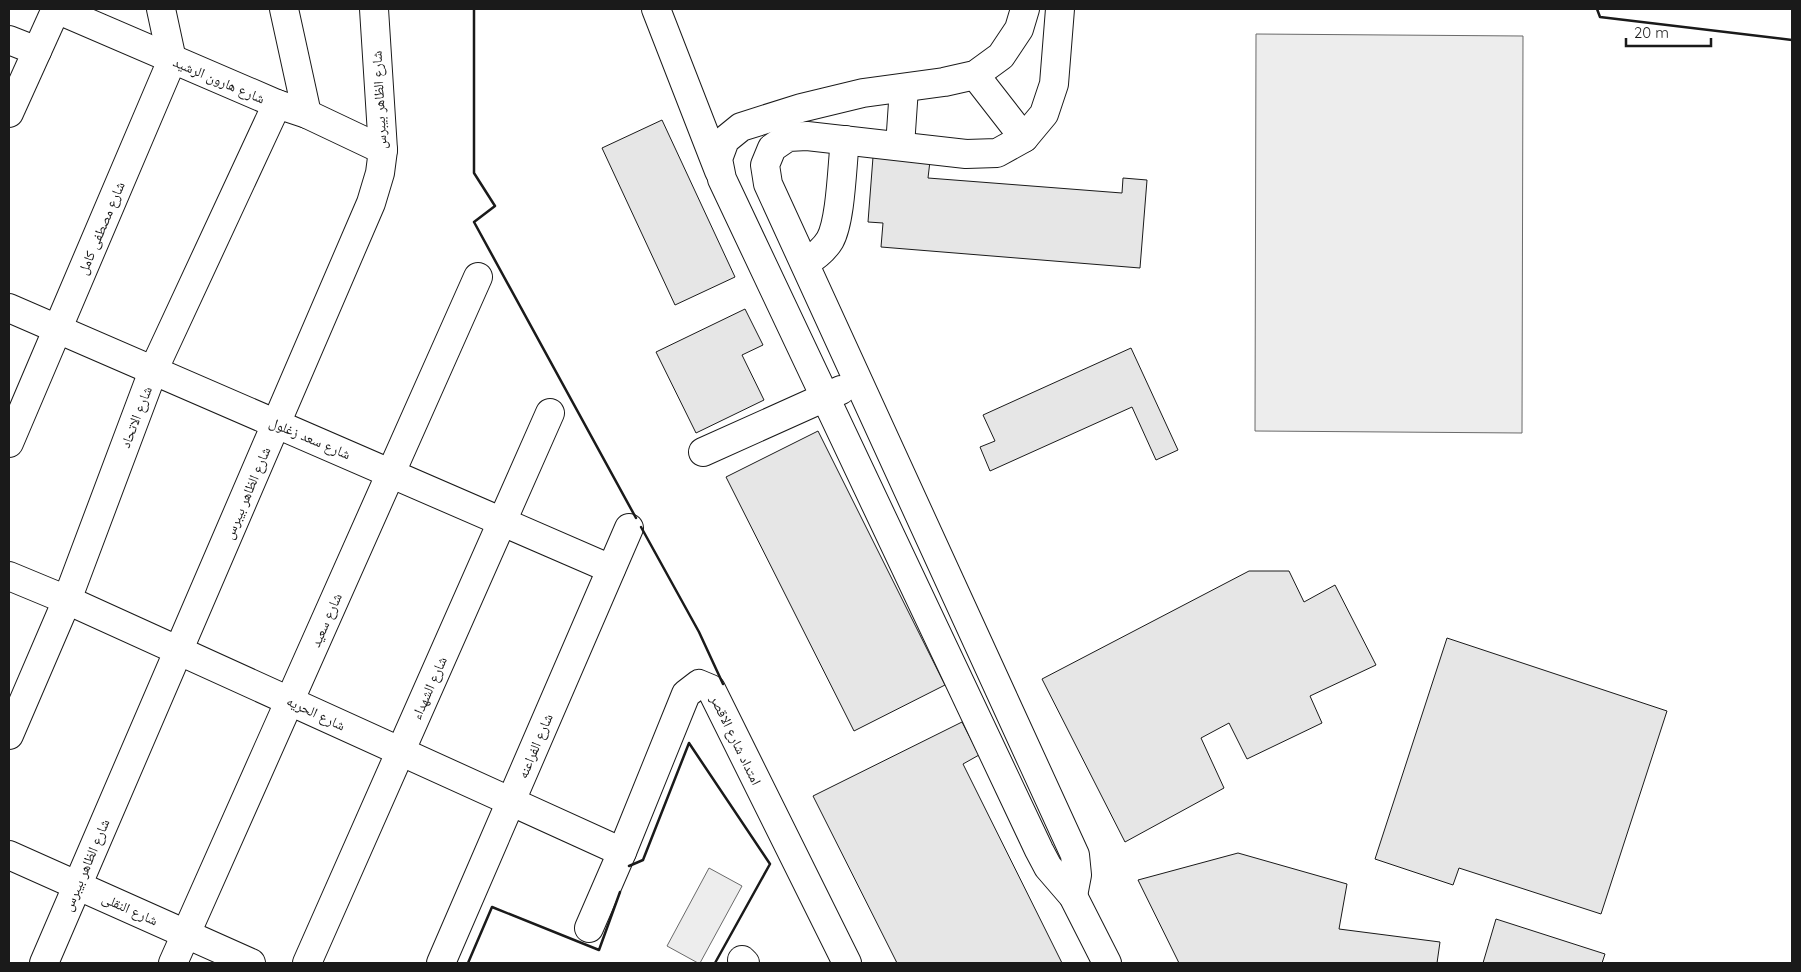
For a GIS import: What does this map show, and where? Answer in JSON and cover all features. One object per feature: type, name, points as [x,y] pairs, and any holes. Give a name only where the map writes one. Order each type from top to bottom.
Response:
[{"type":"street","points":[[9,113],[56,9]]},
{"type":"street","name":"شارع هارون الرشيد","points":[[56,9],[277,104],[307,114],[383,150]]},
{"type":"street","points":[[161,9],[172,60]]},
{"type":"street","points":[[284,9],[307,114]]},
{"type":"street","name":"شارع الظاهر بيبرس","points":[[44,963],[371,203],[380,173],[383,150],[374,9]]},
{"type":"street","points":[[656,9],[722,179],[824,398],[1039,850],[1048,866],[1073,896],[1107,963]]},
{"type":"street","points":[[722,179],[718,159],[725,140],[741,127],[801,108],[863,93],[944,82],[975,75],[1001,56],[1019,29],[1025,9]]},
{"type":"street","points":[[1060,9],[1054,84],[1044,114],[1024,138],[997,153],[966,154],[807,136],[788,137],[772,148],[765,165],[768,184],[1075,855],[1077,875],[1073,896]]},
{"type":"street","points":[[9,40],[37,51]]},
{"type":"street","name":"شارع مصطفى كامل","points":[[9,443],[172,60]]},
{"type":"street","points":[[975,75],[1024,138]]},
{"type":"street","points":[[900,146],[904,88]]},
{"type":"street","name":"شارع الاتحاد","points":[[9,735],[67,600],[154,371],[277,104]]},
{"type":"street","points":[[741,127],[772,148]]},
{"type":"street","points":[[805,263],[825,247],[836,224],[845,140]]},
{"type":"street","name":"شارع سعيد","points":[[173,963],[478,277]]},
{"type":"street","name":"شارع سعد زغلول","points":[[9,308],[611,569]]},
{"type":"street","points":[[703,452],[859,382]]},
{"type":"street","name":"شارع الشهداء","points":[[308,963],[550,413]]},
{"type":"street","name":"شارع الفراعنه","points":[[441,963],[629,528]]},
{"type":"street","name":"شارع الحريه","points":[[9,576],[67,600],[622,852]]},
{"type":"street","name":"امتداد شارع الاقصر","points":[[589,928],[686,694],[699,684],[711,689],[847,963]]},
{"type":"street","name":"شارع النقلى","points":[[9,855],[251,963]]},
{"type":"shaded area","points":[[1256,34],[1523,36],[1522,433],[1255,431]]},
{"type":"shaded area","points":[[709,868],[742,886],[700,963],[698,963],[667,946]]},
{"type":"building","points":[[662,120],[735,277],[675,305],[602,148]]},
{"type":"building","points":[[873,157],[930,161],[928,178],[1122,193],[1123,178],[1147,180],[1140,268],[881,247],[883,223],[868,222]]},
{"type":"building","points":[[745,309],[763,345],[742,355],[764,400],[696,433],[656,352]]},
{"type":"building","points":[[1131,348],[1178,450],[1156,460],[1132,407],[990,471],[980,447],[995,441],[983,415]]},
{"type":"building","points":[[818,431],[945,685],[854,731],[726,477]]},
{"type":"building","points":[[1249,571],[1289,571],[1304,602],[1335,585],[1376,665],[1310,696],[1322,723],[1247,759],[1229,723],[1201,738],[1224,788],[1125,842],[1042,679]]},
{"type":"building","points":[[1447,638],[1667,711],[1601,914],[1459,868],[1453,885],[1375,859]]},
{"type":"building","points":[[962,722],[979,755],[963,764],[1062,963],[897,963],[813,796]]},
{"type":"building","points":[[1238,853],[1347,884],[1339,929],[1440,942],[1437,963],[1179,963],[1138,880]]},
{"type":"building","points":[[1496,919],[1605,954],[1602,963],[1483,963]]},
{"type":"wall","points":[[474,9],[474,173],[495,206],[474,222],[636,518]]},
{"type":"wall","points":[[1597,9],[1600,17],[1792,40]]},
{"type":"wall","points":[[641,527],[699,632],[723,684]]},
{"type":"wall","points":[[629,866],[643,860],[689,743],[770,864],[715,963]]},
{"type":"wall","points":[[468,963],[492,907],[599,950],[620,892]]}]
